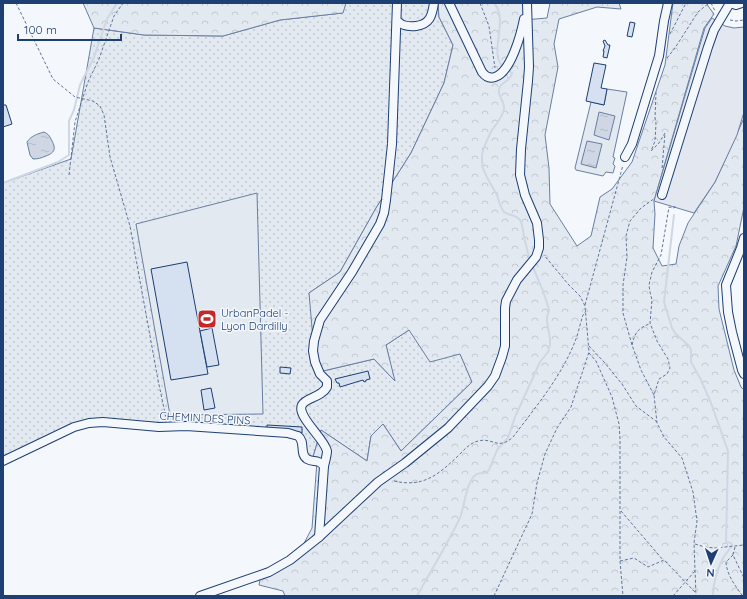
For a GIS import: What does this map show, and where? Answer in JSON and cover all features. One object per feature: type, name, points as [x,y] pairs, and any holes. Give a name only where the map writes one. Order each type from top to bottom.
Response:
[{"type":"street","points":[[319,537],[324,466],[327,451],[324,444],[304,417],[301,408],[305,401],[322,393],[327,387],[327,381],[320,374],[314,362],[314,341],[320,320],[352,272],[380,224],[384,212],[392,144],[397,3]]},
{"type":"street","points":[[397,21],[403,26],[411,27],[426,23],[431,17],[434,3]]},
{"type":"street","points":[[449,3],[482,72],[485,76],[491,78],[499,75],[508,65],[521,35],[527,6]]},
{"type":"street","points":[[626,157],[632,144],[659,56],[668,3]]},
{"type":"street","points":[[662,195],[714,30],[730,3],[742,5]]},
{"type":"street","points":[[200,596],[269,572],[290,560],[319,537],[385,476],[415,455],[448,428],[488,386],[495,376],[505,346],[506,301],[518,280],[538,252],[539,240],[537,223],[523,189],[520,168],[520,149],[528,74],[527,6]]},
{"type":"street","points":[[744,238],[726,285],[728,312],[732,332],[744,374]]},
{"type":"street","name":"CHEMIN DES PINS","points":[[3,460],[74,427],[88,423],[103,422],[288,433],[299,437],[302,442],[303,454],[307,459],[320,462],[324,466]]},
{"type":"path","points":[[16,3],[53,79],[75,97],[93,101],[100,106],[104,115],[110,157],[130,226],[168,427]]},
{"type":"path","points":[[69,175],[75,122],[82,99],[99,59],[114,16],[123,3]]},
{"type":"path","points":[[480,3],[489,26],[499,75]]},
{"type":"path","points":[[669,36],[686,3]]},
{"type":"path","points":[[675,48],[698,12],[710,3],[714,10]]},
{"type":"path","points":[[729,20],[744,20]]},
{"type":"path","points":[[656,90],[656,123],[651,151],[659,143],[665,133],[662,168]]},
{"type":"path","points":[[585,306],[626,157]]},
{"type":"path","points":[[662,195],[651,200],[641,208],[630,221],[626,236],[627,257],[623,285],[622,313],[641,370],[654,395],[657,423],[664,437],[682,458],[693,492],[696,521],[694,543],[696,596]]},
{"type":"path","points":[[654,395],[659,379],[667,374],[670,368],[668,359],[657,341],[650,323],[652,300],[650,285],[652,272],[660,255],[668,208],[674,208],[674,206]]},
{"type":"path","points":[[494,596],[532,514],[537,483],[545,454],[557,428],[570,407],[589,352],[586,311],[580,296],[538,252]]},
{"type":"path","points":[[385,476],[388,479],[404,482],[427,480],[445,469],[470,444],[479,440],[500,444],[509,441],[540,403],[568,359],[575,342],[583,314],[586,311]]},
{"type":"path","points":[[632,345],[635,334],[639,329],[650,323]]},
{"type":"path","points":[[589,346],[622,384],[636,406],[657,423]]},
{"type":"path","points":[[589,352],[596,361],[612,397],[619,424],[620,561],[623,596]]},
{"type":"path","points":[[620,510],[664,560],[696,592]]},
{"type":"path","points":[[694,543],[705,547],[715,548],[744,546]]},
{"type":"path","points":[[735,546],[733,555],[726,562],[726,570],[742,596]]},
{"type":"path","points":[[733,555],[744,578]]},
{"type":"path","points":[[620,561],[634,558],[648,568],[664,560]]},
{"type":"path","points":[[674,596],[695,571]]},
{"type":"green space","points":[[83,3],[346,3],[343,13],[280,20],[223,36],[144,35],[94,28]]},
{"type":"green space","points":[[346,3],[438,3],[439,17],[453,45],[444,83],[411,153],[376,208],[340,272],[309,293],[323,371],[374,359],[394,380],[386,345],[409,330],[460,353],[472,382],[401,451],[383,424],[371,436],[367,461],[321,430],[313,457],[307,459],[299,437],[88,423],[3,461],[3,183],[71,159],[94,28],[144,35],[223,36],[280,20],[342,13]]},
{"type":"green space","points":[[438,3],[524,3],[524,20],[547,18],[550,3],[619,3],[621,9],[597,7],[559,19],[554,44],[558,67],[545,135],[549,168],[550,204],[577,246],[591,236],[600,197],[612,189],[632,162],[665,65],[673,3],[707,3],[714,14],[704,28],[654,201],[655,214],[653,248],[662,266],[676,264],[679,246],[688,223],[715,182],[744,118],[744,207],[736,246],[718,286],[719,309],[734,370],[741,387],[744,390],[744,596],[285,596],[283,591],[259,585],[261,575],[299,553],[312,528],[317,461],[313,457],[321,430],[367,461],[371,436],[383,424],[401,451],[472,382],[460,354],[430,362],[409,330],[386,345],[395,381],[374,359],[323,371],[314,351],[309,293],[340,272],[376,208],[411,153],[444,83],[453,45],[439,17]]},
{"type":"green space","points":[[607,89],[627,92],[613,157],[615,158],[613,164],[615,166],[613,173],[606,172],[603,176],[576,170],[575,168],[591,102],[604,105]]},
{"type":"green space","name":"UrbanPadel - Lyon Dardilly","points":[[257,193],[263,414],[170,415],[136,224]]},
{"type":"shaded area","points":[[712,18],[725,26],[734,28],[744,27],[744,112],[737,135],[715,182],[694,213],[654,201],[705,28]]},
{"type":"water","points":[[599,112],[615,116],[609,140],[594,135]]},
{"type":"water","points":[[44,132],[50,138],[54,145],[54,149],[52,153],[46,156],[33,159],[30,155],[27,142],[30,138]]},
{"type":"water","points":[[587,141],[602,144],[596,168],[581,164]]},
{"type":"building","points":[[630,22],[635,23],[632,37],[627,36]]},
{"type":"building","points":[[605,40],[608,45],[610,45],[607,58],[603,57],[605,46],[603,41]]},
{"type":"building","points":[[594,63],[606,65],[601,88],[607,89],[604,105],[586,101]]},
{"type":"building","points":[[3,105],[6,105],[12,124],[3,127]]},
{"type":"building","points":[[187,262],[208,374],[171,380],[151,269]]},
{"type":"building","points":[[212,328],[219,365],[207,367],[200,331]]},
{"type":"building","points":[[280,367],[291,368],[290,374],[280,373]]},
{"type":"building","points":[[368,371],[370,379],[364,382],[363,380],[340,387],[339,383],[337,383],[335,379]]},
{"type":"building","points":[[211,388],[215,408],[204,410],[201,390]]},
{"type":"building","points":[[267,425],[302,427],[302,433],[267,431]]},
{"type":"waterway","points":[[3,183],[58,162],[69,155],[69,121],[74,110],[80,85],[94,57],[107,19],[117,3]]},
{"type":"waterway","points":[[494,3],[498,10],[500,19],[498,46],[499,62],[504,68]]},
{"type":"waterway","points":[[508,70],[512,73],[511,76],[499,89],[499,94],[504,109],[501,118],[492,130],[486,143],[482,156],[482,164],[487,178],[497,195],[504,212],[517,217],[521,222],[530,261]]},
{"type":"waterway","points":[[674,215],[664,302],[672,328],[675,333],[690,347],[691,362],[711,403],[728,451],[726,542],[731,543],[732,545],[719,567],[713,596]]},
{"type":"waterway","points":[[417,596],[459,520],[469,484],[476,474],[485,473],[489,470],[497,450],[508,438],[515,417],[540,362],[548,352],[550,345],[547,321],[549,310],[532,265]]},
{"type":"place","name":"UrbanPadel - Lyon Dardilly","points":[[207,319]]}]
